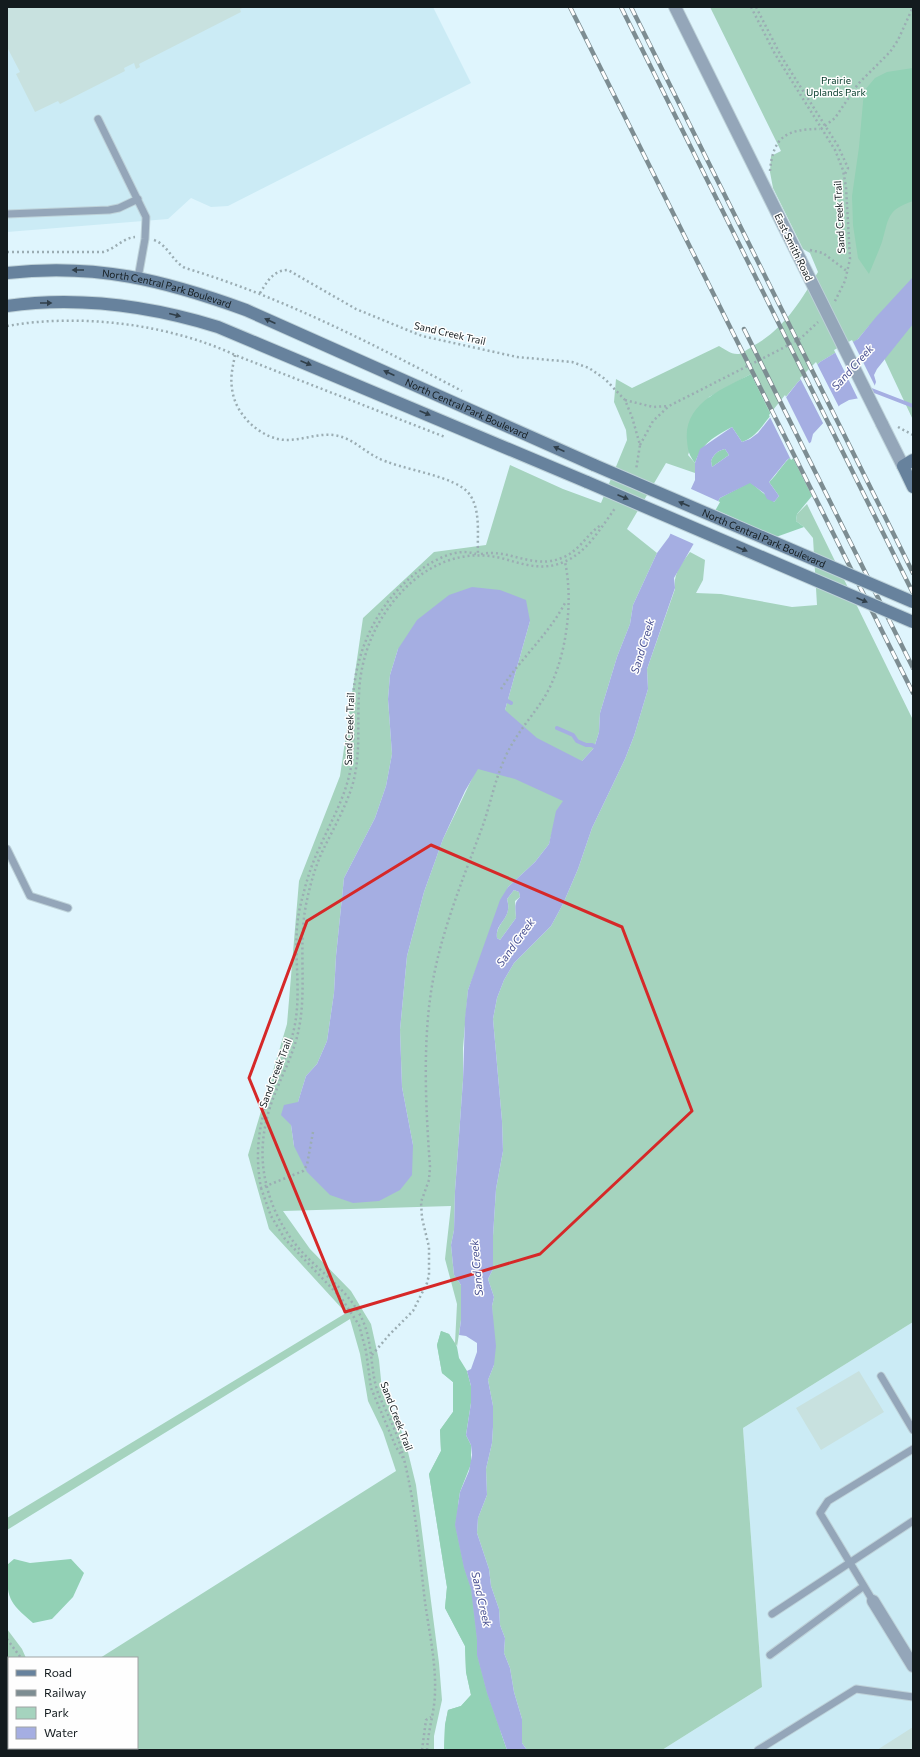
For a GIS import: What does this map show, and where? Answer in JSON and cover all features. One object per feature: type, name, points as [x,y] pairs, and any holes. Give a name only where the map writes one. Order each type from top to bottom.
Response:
[{"type":"main road","name":"North Central Park Boulevard","points":[[7,273],[48,270],[85,270],[115,273],[203,294],[246,310],[594,465],[913,602]]},
{"type":"main road","name":"North Central Park Boulevard","points":[[7,306],[39,303],[126,306],[166,313],[211,325],[587,482],[913,622]]},
{"type":"main road","name":"East Smith Road","points":[[908,463],[913,487]]},
{"type":"street","name":"East Smith Road","points":[[675,7],[802,254],[882,424],[908,463]]},
{"type":"street","points":[[873,1601],[913,1666]]},
{"type":"lane","points":[[98,119],[146,217],[146,228],[138,278]]},
{"type":"lane","points":[[7,214],[110,210],[120,208],[138,199]]},
{"type":"lane","points":[[7,849],[9,858],[30,896],[68,908]]},
{"type":"lane","points":[[881,1376],[913,1430]]},
{"type":"lane","points":[[873,1601],[820,1513],[828,1501],[913,1449]]},
{"type":"lane","points":[[772,1614],[913,1521]]},
{"type":"lane","points":[[770,1655],[864,1586]]},
{"type":"lane","points":[[758,1750],[856,1689],[913,1697]]},
{"type":"path","name":"Sand Creek Trail","points":[[750,7],[775,54],[835,150],[844,174],[850,245],[848,272],[833,306]]},
{"type":"path","points":[[756,7],[781,56],[845,161],[848,168],[844,174]]},
{"type":"path","points":[[771,177],[771,156],[780,139],[790,132],[799,129],[821,129],[825,126],[843,108],[858,84],[890,52],[898,40],[913,7]]},
{"type":"path","points":[[7,252],[103,252],[114,248],[128,239],[136,237]]},
{"type":"path","points":[[154,240],[161,243],[175,260],[185,268],[260,293],[378,347],[464,392]]},
{"type":"path","points":[[802,254],[823,252],[848,272]]},
{"type":"path","name":"Sand Creek Trail","points":[[260,293],[271,276],[282,270],[288,270],[356,309],[422,336],[517,357],[572,362],[589,368],[605,379],[625,400],[632,416],[640,445],[653,421],[669,406],[801,338],[819,321]]},
{"type":"path","points":[[7,326],[59,322],[142,326],[174,333],[209,343],[235,355],[439,436]]},
{"type":"path","points":[[235,355],[232,372],[232,389],[235,403],[246,419],[260,431],[279,439],[333,435],[353,441],[375,457],[398,467],[454,482],[470,494],[474,503],[478,554]]},
{"type":"path","name":"Sand Creek Trail","points":[[625,400],[653,407],[669,406]]},
{"type":"path","points":[[404,1460],[396,1447],[389,1426],[371,1388],[364,1338],[359,1325],[342,1299],[285,1239],[271,1216],[261,1188],[257,1161],[259,1130],[269,1096],[290,1045],[296,1012],[297,942],[300,910],[306,882],[318,850],[339,807],[346,787],[354,737],[354,688],[362,651],[379,614],[389,600],[409,578],[430,563],[451,554],[467,550],[478,554],[491,552],[530,561],[553,561],[572,553],[581,546],[593,530],[603,524]]},
{"type":"path","name":"Sand Creek Trail","points":[[427,1750],[436,1689],[412,1496],[404,1460],[394,1426],[378,1392],[374,1375],[372,1355],[363,1321],[351,1302],[303,1253],[288,1234],[277,1216],[267,1187],[262,1154],[267,1116],[293,1050],[301,1015],[302,944],[306,901],[318,861],[341,815],[353,784],[358,753],[359,690],[370,642],[387,611],[414,580],[436,565],[449,559],[478,554],[529,566],[543,567],[565,562],[577,555],[593,538]]},
{"type":"path","points":[[372,1355],[413,1311],[423,1292],[429,1275],[429,1247],[422,1218],[421,1202],[429,1180],[430,1167],[426,1085],[430,999],[440,953],[465,870],[483,825],[501,765],[516,736],[549,689],[556,671],[566,630],[567,574],[565,562]]},
{"type":"path","points":[[501,689],[515,667],[551,625],[567,599]]},
{"type":"path","points":[[261,1188],[267,1187],[303,1171],[307,1165],[313,1132]]},
{"type":"path","points":[[7,1639],[20,1657]]},
{"type":"path","points":[[422,1750],[426,1720],[431,1717]]},
{"type":"highlighted area","points":[[431,845],[622,927],[692,1111],[540,1254],[345,1312],[249,1078],[307,921]]},
{"type":"shaded area","points":[[7,7],[433,7],[471,83],[228,206],[211,207],[191,198],[168,219],[7,232]]},
{"type":"shaded area","points":[[913,1322],[913,1750],[662,1750],[762,1687],[743,1428]]},
{"type":"green space","name":"Prairie Uplands Park","points":[[710,7],[913,7],[913,420],[869,326],[857,340],[820,362],[798,382],[771,415],[751,374],[709,397],[688,455],[695,463],[695,473],[666,463],[627,529],[657,553],[633,605],[630,624],[617,657],[600,713],[599,732],[594,748],[582,761],[553,829],[549,844],[535,862],[508,887],[468,990],[463,1048],[463,1080],[455,1191],[454,1230],[451,1245],[454,1275],[461,1285],[461,1320],[457,1347],[456,1344],[455,1490],[504,1750],[444,1750],[445,1725],[448,1710],[461,1706],[471,1695],[466,1672],[465,1646],[445,1608],[447,1587],[429,1474],[441,1451],[440,1430],[453,1412],[453,1382],[442,1373],[437,1345],[441,1331],[449,1334],[455,1343],[457,1304],[445,1259],[451,1206],[283,1211],[310,1249],[351,1291],[371,1324],[379,1360],[382,1390],[396,1416],[406,1444],[416,1485],[439,1663],[442,1700],[434,1736],[434,1750],[7,1750],[7,1629],[22,1649],[26,1657],[8,1657],[8,1749],[138,1749],[138,1657],[102,1657],[396,1471],[383,1432],[368,1401],[360,1354],[350,1319],[7,1530],[7,1518],[346,1313],[269,1229],[248,1155],[287,1024],[299,881],[340,776],[363,618],[434,552],[486,545],[510,465],[563,489],[601,503],[627,440],[626,430],[614,402],[616,379],[632,388],[719,346],[731,353],[739,354],[773,332],[790,314],[805,294],[818,272],[810,253],[803,249],[773,188],[770,172],[771,156],[781,151]],"holes":[[[530,621],[505,710],[443,839],[424,892],[407,956],[400,1030],[402,1087],[413,1145],[294,1146],[291,1125],[306,1076],[317,1064],[327,1041],[334,993],[336,956],[344,878],[375,818],[386,786],[392,754],[388,699],[390,675],[398,649]]]},
{"type":"green space","points":[[913,68],[913,201],[904,204],[890,216],[882,242],[869,274],[858,258],[853,225],[852,196],[859,147],[864,91],[875,78],[887,72]]},
{"type":"green space","points":[[751,374],[771,415],[755,434],[742,442],[732,427],[720,434],[705,445],[695,463],[689,453],[687,441],[687,428],[691,417],[698,407],[707,399],[729,385]]},
{"type":"green space","points":[[725,449],[729,455],[712,467],[711,461],[713,456]]},
{"type":"green space","points":[[792,456],[812,496],[797,514],[796,521],[804,527],[776,537],[714,509],[720,498],[750,482],[774,502],[779,496],[769,482],[785,462]]},
{"type":"green space","points":[[807,504],[913,720],[913,1322],[743,1428],[762,1687],[662,1750],[527,1750],[522,1743],[522,1719],[514,1692],[510,1668],[504,1653],[505,1638],[500,1625],[499,1609],[491,1586],[489,1569],[477,1533],[478,1518],[487,1495],[486,1469],[492,1443],[493,1427],[493,1406],[488,1380],[494,1365],[492,1306],[494,1297],[488,1279],[493,1269],[493,1236],[496,1189],[503,1151],[502,1121],[493,1019],[497,998],[504,980],[514,963],[551,926],[563,904],[578,869],[592,828],[625,759],[634,736],[648,689],[647,669],[675,589],[676,574],[681,565],[690,552],[705,560],[703,580],[696,593],[721,594],[792,607],[817,605],[813,538],[804,527],[796,521],[797,514]]},
{"type":"green space","points":[[514,890],[519,892],[520,897],[515,901],[516,918],[500,940],[497,938],[497,933],[508,911],[507,899]]},
{"type":"green space","points":[[441,1331],[449,1334],[457,1347],[459,1358],[467,1371],[471,1386],[471,1403],[466,1435],[471,1445],[471,1464],[460,1492],[455,1525],[464,1568],[471,1589],[477,1640],[477,1655],[487,1693],[507,1750],[444,1750],[445,1725],[448,1710],[461,1706],[471,1695],[466,1672],[465,1646],[445,1608],[447,1587],[429,1474],[441,1451],[440,1430],[453,1412],[453,1382],[442,1373],[437,1345]]},
{"type":"green space","points":[[14,1559],[30,1563],[71,1559],[84,1573],[73,1597],[52,1619],[33,1623],[14,1604],[9,1592],[7,1565]]},
{"type":"water","name":"Sand Creek","points":[[913,277],[913,324],[877,369],[874,375],[876,382],[871,396],[849,400],[840,405],[813,434],[811,442],[787,460],[769,482],[779,496],[774,502],[767,499],[764,493],[750,483],[720,498],[674,578],[675,588],[647,669],[648,689],[634,736],[625,759],[592,828],[578,869],[563,904],[551,926],[514,963],[504,980],[497,998],[493,1019],[502,1121],[503,1151],[496,1189],[493,1236],[493,1269],[488,1279],[494,1297],[492,1306],[496,1346],[494,1365],[488,1380],[493,1406],[493,1427],[492,1443],[486,1469],[487,1495],[478,1518],[477,1533],[489,1569],[491,1586],[499,1609],[500,1625],[505,1638],[504,1653],[510,1668],[514,1692],[522,1719],[522,1743],[527,1750],[507,1750],[487,1693],[477,1655],[477,1640],[471,1589],[464,1568],[455,1525],[460,1492],[469,1471],[472,1455],[471,1445],[466,1435],[471,1403],[471,1386],[467,1371],[471,1369],[477,1352],[477,1343],[466,1336],[459,1335],[461,1320],[461,1285],[454,1275],[451,1245],[454,1230],[455,1191],[463,1080],[465,1018],[468,990],[500,900],[508,887],[535,862],[549,844],[556,811],[563,801],[515,779],[478,769],[465,791],[443,839],[424,892],[407,956],[400,1030],[402,1087],[413,1145],[412,1175],[400,1190],[379,1201],[353,1203],[330,1195],[307,1172],[294,1146],[291,1125],[281,1115],[284,1105],[298,1102],[306,1076],[317,1064],[327,1041],[334,993],[336,956],[344,878],[375,818],[386,786],[392,754],[388,699],[390,675],[398,649],[417,620],[449,595],[472,587],[500,590],[526,600],[530,621],[505,710],[537,738],[582,761],[594,748],[599,732],[600,713],[617,657],[630,624],[633,605],[657,553],[669,537],[695,480],[695,463],[700,449],[732,427],[742,442],[750,439],[758,433],[798,382],[820,362],[858,339]],"holes":[[[725,449],[729,455],[712,467],[711,461],[713,456]],[[514,890],[519,892],[520,897],[515,909],[516,918],[500,940],[497,938],[497,932],[508,912],[507,899]]]},
{"type":"pier","points":[[852,340],[876,388],[872,398],[859,401],[834,350]]},
{"type":"pier","points":[[816,362],[840,409],[824,425],[800,378]]},
{"type":"pier","points":[[785,395],[810,445],[791,460],[769,415]]},
{"type":"pier","points":[[689,488],[720,502],[696,545],[669,533]]},
{"type":"building","points":[[7,7],[245,7],[240,9],[241,12],[139,64],[140,67],[136,69],[134,63],[124,68],[125,71],[60,104],[58,101],[35,112],[16,74],[20,72],[7,47]]},
{"type":"building","points":[[859,1371],[884,1412],[821,1450],[796,1408]]},
{"type":"building","points":[[913,1727],[913,1750],[877,1750]]},
{"type":"waterway","points":[[869,389],[913,406]]},
{"type":"waterway","points":[[504,699],[511,703]]},
{"type":"waterway","points":[[557,728],[573,735],[577,741],[586,745],[592,745],[598,749]]},
{"type":"railway","points":[[570,7],[913,693]]},
{"type":"railway","points":[[621,7],[913,593]]},
{"type":"railway","points":[[631,7],[913,573]]},
{"type":"railway","points":[[744,329],[913,668]]}]
